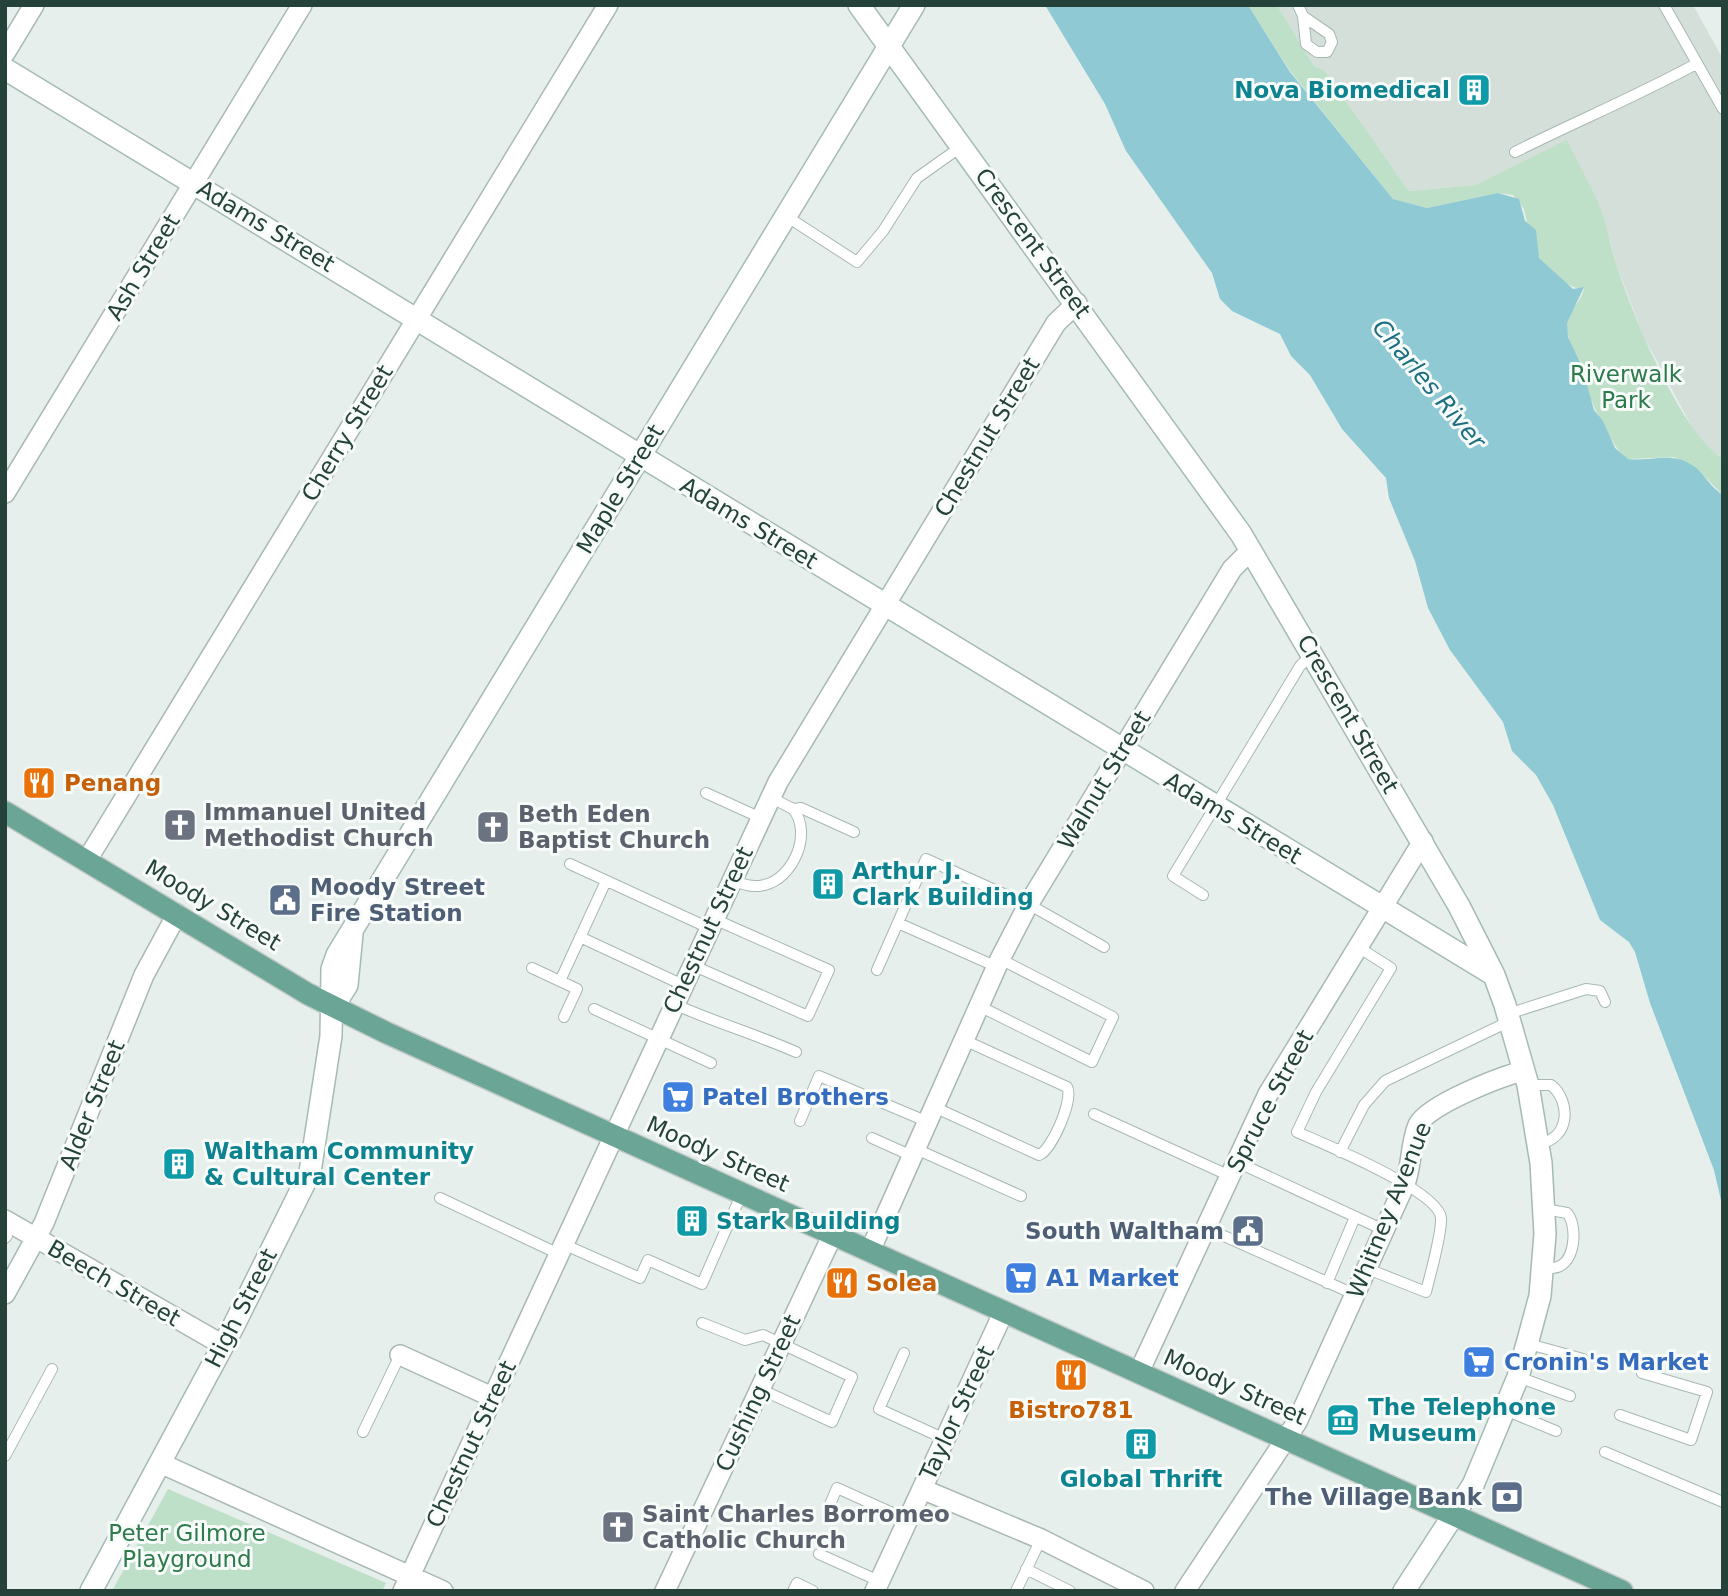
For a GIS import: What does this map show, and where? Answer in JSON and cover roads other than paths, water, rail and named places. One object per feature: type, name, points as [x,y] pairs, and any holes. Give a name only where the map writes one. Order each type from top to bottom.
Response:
[{"type":"main road","name":"Moody Street","points":[[5,812],[333,1007],[1622,1591]]},
{"type":"street","points":[[5,53],[34,5]]},
{"type":"street","name":"Ash Street","points":[[5,493],[302,5]]},
{"type":"street","name":"Cherry Street","points":[[87,860],[608,5]]},
{"type":"street","name":"Crescent Street","points":[[859,5],[1077,303],[1251,550],[1423,841],[1494,975],[1509,1017],[1526,1078],[1538,1144],[1545,1209],[1543,1268],[1529,1344],[1473,1485],[1456,1515],[1404,1591]]},
{"type":"street","name":"Maple Street","points":[[333,1007],[347,985],[352,934],[915,5]]},
{"type":"street","name":"Adams Street","points":[[5,69],[1494,975]]},
{"type":"street","name":"Chestnut Street","points":[[406,1583],[770,797],[1056,323],[1077,303]]},
{"type":"street","name":"Walnut Street","points":[[870,1251],[998,963],[1028,905],[1232,569],[1251,550]]},
{"type":"street","name":"Spruce Street","points":[[1139,1372],[1273,1084],[1423,841]]},
{"type":"street","name":"Alder Street","points":[[5,1294],[50,1210],[150,962],[177,914]]},
{"type":"street","name":"High Street","points":[[91,1591],[223,1345],[310,1172],[333,1007]]},
{"type":"street","name":"Whitney Avenue","points":[[1185,1591],[1286,1438],[1356,1296],[1405,1184],[1412,1144],[1425,1116],[1526,1078]]},
{"type":"street","name":"Beech Street","points":[[6,1231],[36,1237],[223,1345]]},
{"type":"street","name":"Cushing Street","points":[[665,1591],[833,1234]]},
{"type":"street","name":"Taylor Street","points":[[877,1586],[1004,1311]]},
{"type":"street","points":[[400,1355],[492,1397]]},
{"type":"street","points":[[160,1463],[406,1583],[443,1591]]},
{"type":"street","points":[[922,1489],[1041,1539],[1137,1589]]},
{"type":"lane","points":[[1298,5],[1303,16]]},
{"type":"lane","points":[[1664,5],[1723,109]]},
{"type":"lane","points":[[1516,152],[1581,119],[1641,94],[1696,64]]},
{"type":"lane","points":[[786,216],[857,262],[883,231],[917,178],[962,145]]},
{"type":"lane","points":[[1203,895],[1173,876],[1300,666],[1313,653]]},
{"type":"lane","points":[[706,793],[761,818]]},
{"type":"lane","points":[[732,880],[750,886],[762,886],[785,872],[795,856],[801,837],[801,824],[793,809],[770,797]]},
{"type":"lane","points":[[793,809],[801,808],[854,832]]},
{"type":"lane","points":[[877,970],[926,859],[1028,905],[1104,947]]},
{"type":"lane","points":[[570,864],[829,970],[808,1016],[692,965]]},
{"type":"lane","points":[[560,981],[606,881]]},
{"type":"lane","points":[[898,923],[998,963],[1113,1017],[1092,1062],[979,1006]]},
{"type":"lane","points":[[580,937],[683,985]]},
{"type":"lane","points":[[1358,947],[1391,968],[1316,1092],[1297,1132],[1405,1184],[1434,1202],[1441,1218],[1426,1292],[1367,1269]]},
{"type":"lane","points":[[532,968],[577,989],[564,1017]]},
{"type":"lane","points":[[1340,1152],[1364,1105],[1384,1081],[1509,1017],[1586,989],[1600,991],[1605,1002]]},
{"type":"lane","points":[[674,1004],[725,1027],[747,1031],[796,1052]]},
{"type":"lane","points":[[594,1009],[711,1063]]},
{"type":"lane","points":[[800,1121],[819,1076],[1039,1155],[1049,1147],[1070,1101],[1067,1087],[964,1040]]},
{"type":"lane","points":[[1526,1078],[1555,1087],[1560,1098],[1564,1123],[1562,1132],[1554,1140],[1538,1144]]},
{"type":"lane","points":[[1094,1114],[1384,1230]]},
{"type":"lane","points":[[873,1138],[1021,1196]]},
{"type":"lane","points":[[440,1198],[561,1249],[640,1278],[648,1260],[702,1284],[743,1193]]},
{"type":"lane","points":[[1327,1283],[1355,1217]]},
{"type":"lane","points":[[1206,1228],[1356,1296]]},
{"type":"lane","points":[[702,1323],[744,1340],[763,1335],[852,1377],[832,1422],[760,1389]]},
{"type":"lane","points":[[1529,1344],[1583,1359]]},
{"type":"lane","points":[[904,1353],[879,1409],[945,1439]]},
{"type":"lane","points":[[363,1432],[400,1355]]},
{"type":"lane","points":[[5,1455],[52,1369]]},
{"type":"lane","points":[[1620,1415],[1691,1440],[1707,1392],[1642,1373]]},
{"type":"lane","points":[[1518,1377],[1570,1396]]},
{"type":"lane","points":[[1505,1410],[1556,1431]]},
{"type":"lane","points":[[5,1430],[16,1436]]},
{"type":"lane","points":[[1605,1452],[1723,1502]]},
{"type":"lane","points":[[828,1509],[837,1488],[908,1520]]},
{"type":"lane","points":[[1016,1591],[1041,1539]]},
{"type":"lane","points":[[819,1554],[877,1586]]},
{"type":"lane","points":[[1026,1569],[1070,1591]]},
{"type":"lane","points":[[793,1591],[797,1583],[813,1591]]},
{"type":"water","name":"Charles River","points":[[1045,5],[1248,5],[1290,72],[1393,199],[1427,208],[1498,193],[1519,199],[1525,221],[1536,230],[1539,258],[1573,289],[1584,287],[1567,323],[1568,337],[1582,367],[1594,410],[1603,421],[1615,448],[1628,459],[1670,458],[1687,462],[1699,470],[1723,495],[1723,1209],[1714,1170],[1650,1003],[1635,952],[1629,942],[1600,920],[1553,805],[1536,775],[1512,751],[1503,722],[1450,650],[1428,608],[1415,561],[1389,498],[1386,478],[1342,429],[1310,375],[1291,356],[1280,334],[1232,311],[1220,299],[1212,273],[1126,151],[1105,104]]},
{"type":"place","name":"Nova Biomedical","points":[[1474,90]]},
{"type":"place","name":"Penang","points":[[39,783]]},
{"type":"place","name":"Immanuel United Methodist Church","points":[[180,825]]},
{"type":"place","name":"Beth Eden Baptist Church","points":[[493,827]]},
{"type":"place","name":"Arthur J. Clark Building","points":[[828,884]]},
{"type":"place","name":"Moody Street Fire Station","points":[[285,900]]},
{"type":"place","name":"Patel Brothers","points":[[678,1097]]},
{"type":"place","name":"Waltham Community & Cultural Center","points":[[179,1164]]},
{"type":"place","name":"Stark Building","points":[[692,1221]]},
{"type":"place","name":"South Waltham","points":[[1248,1231]]},
{"type":"place","name":"A1 Market","points":[[1021,1278]]},
{"type":"place","name":"Solea","points":[[842,1283]]},
{"type":"place","name":"Cronin's Market","points":[[1479,1362]]},
{"type":"place","name":"Bistro781","points":[[1071,1375]]},
{"type":"place","name":"The Telephone Museum","points":[[1343,1420]]},
{"type":"place","name":"Global Thrift","points":[[1141,1444]]},
{"type":"place","name":"The Village Bank","points":[[1507,1497]]},
{"type":"place","name":"Saint Charles Borromeo Catholic Church","points":[[618,1527]]},
{"type":"park label","name":"Riverwalk Park","points":[[1626,387]]},
{"type":"park label","name":"Peter Gilmore Playground","points":[[187,1546]]}]
